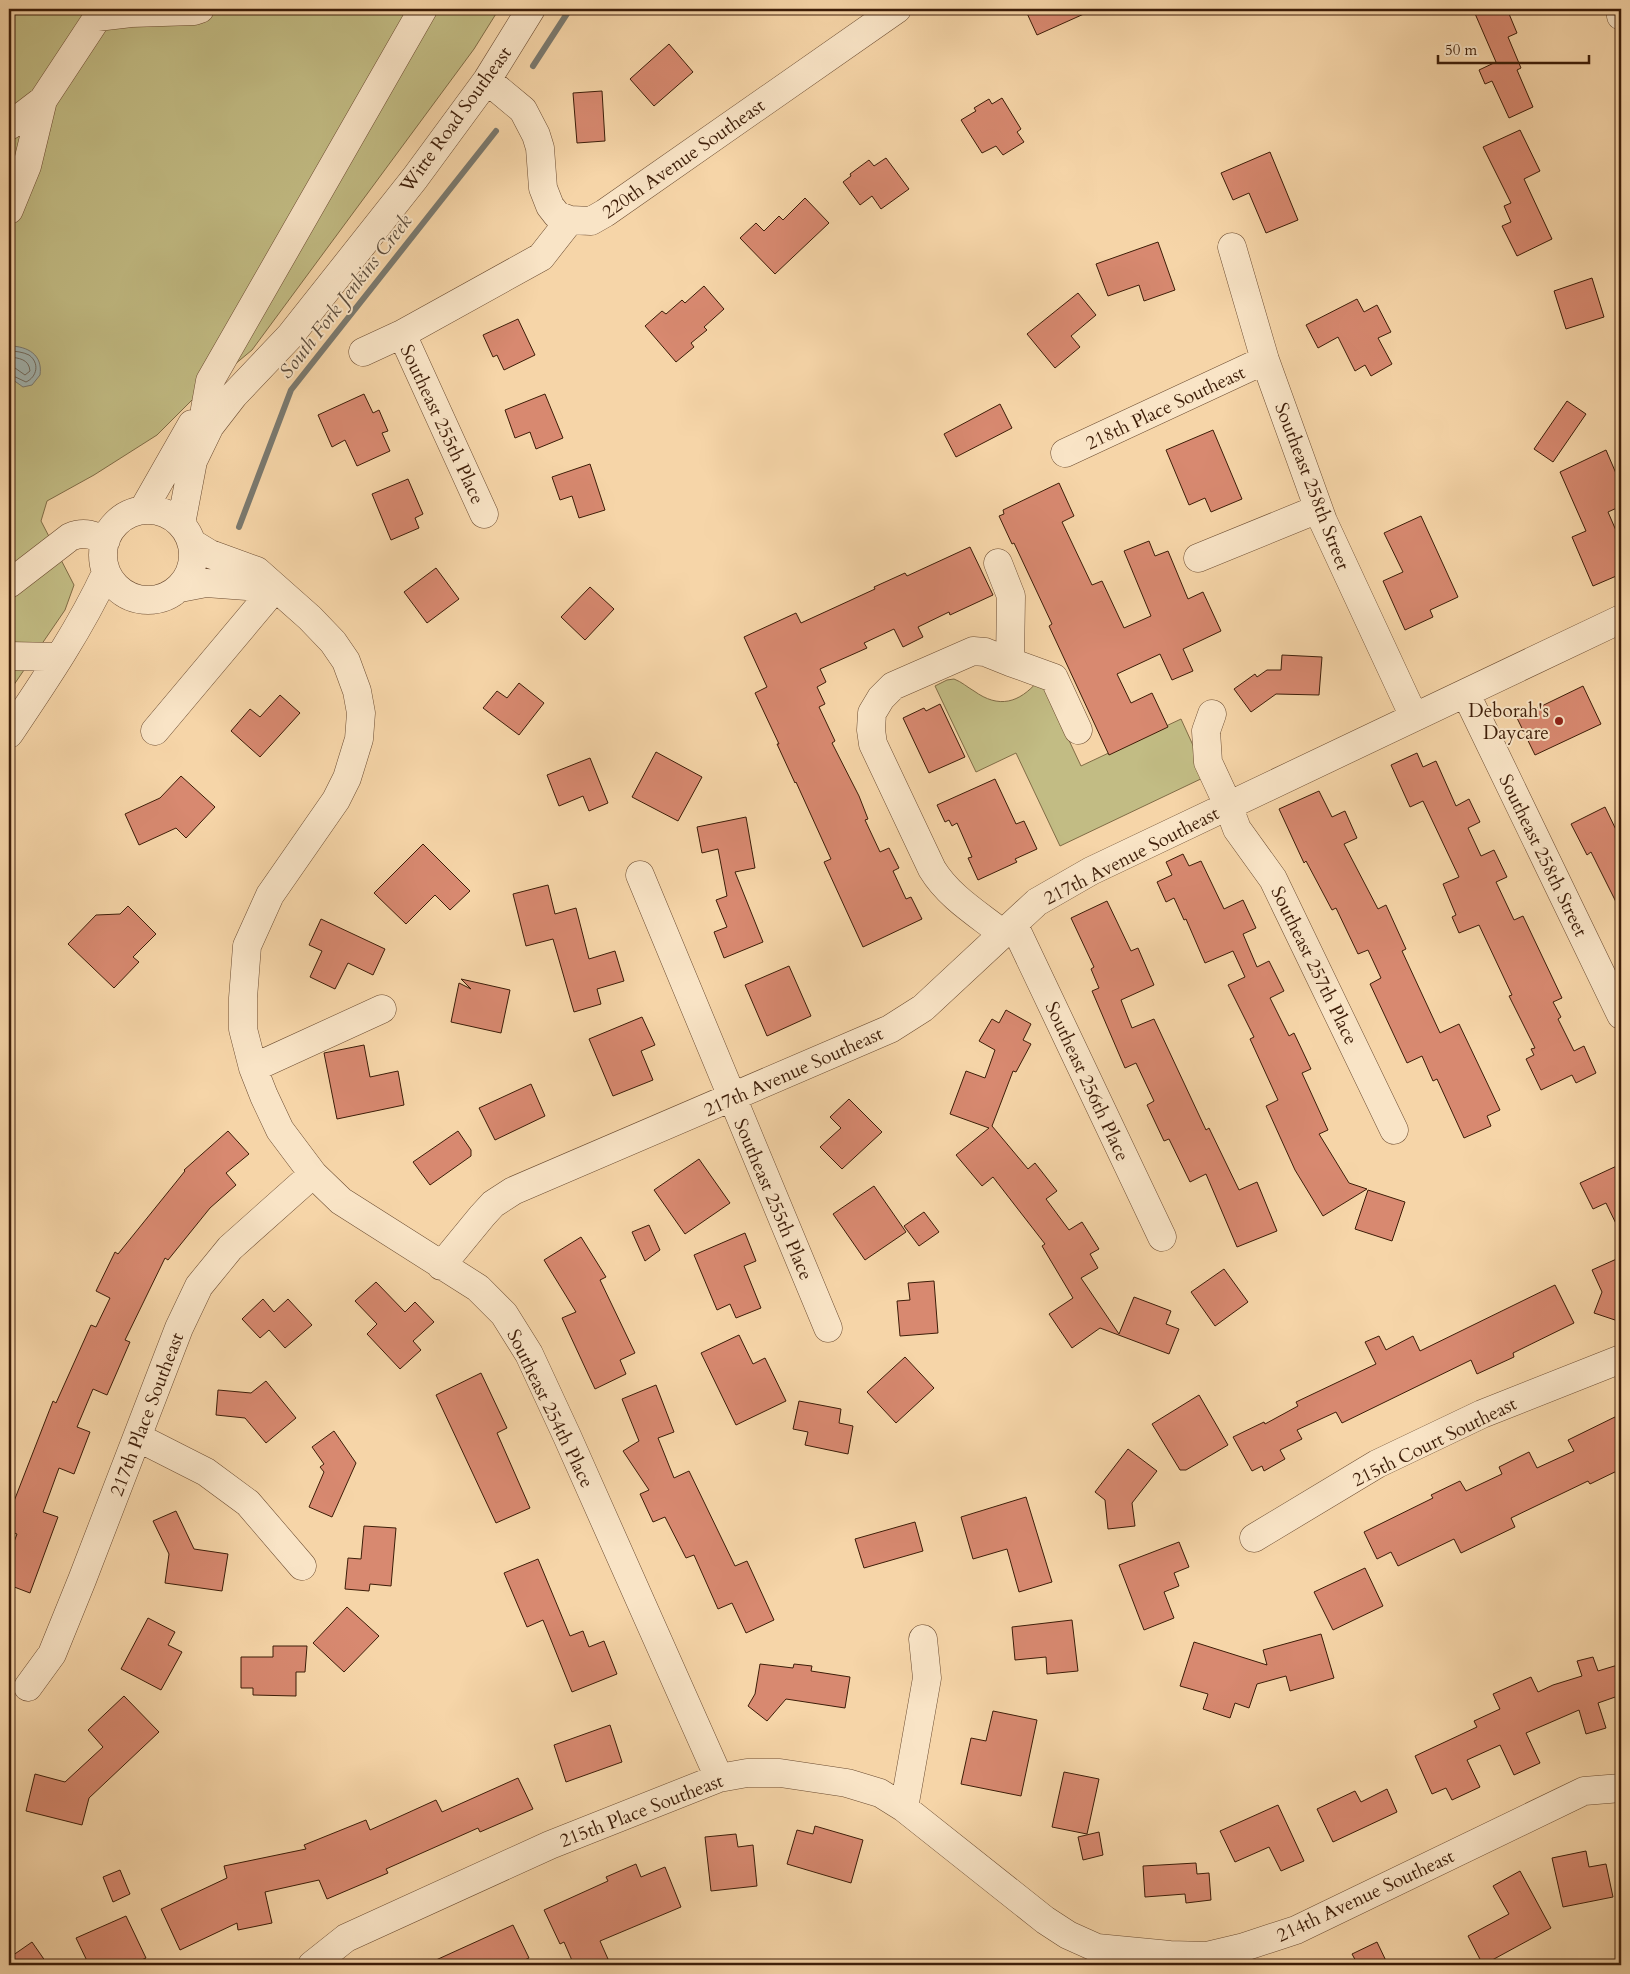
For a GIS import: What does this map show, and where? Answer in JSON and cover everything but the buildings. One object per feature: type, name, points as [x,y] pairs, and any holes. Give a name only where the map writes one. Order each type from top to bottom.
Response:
[{"type":"street","points":[[9,126],[43,100],[100,13],[194,11],[200,9]]},
{"type":"street","points":[[205,409],[210,382],[423,9]]},
{"type":"street","name":"Witte Road Southeast","points":[[180,588],[191,571],[193,561],[186,534],[192,461],[210,426],[261,366],[290,336],[416,178],[487,80],[531,9]]},
{"type":"street","name":"220th Avenue Southeast","points":[[570,220],[591,221],[605,213],[897,9]]},
{"type":"street","points":[[1620,9],[1621,16]]},
{"type":"street","points":[[363,352],[402,334],[541,256],[570,220],[557,215],[550,206],[543,188],[540,148],[536,135],[523,110],[487,80]]},
{"type":"street","points":[[9,210],[27,166],[43,100]]},
{"type":"street","name":"Southeast 258th Street","points":[[1232,247],[1265,360],[1318,509],[1414,717]]},
{"type":"street","name":"Southeast 255th Place","points":[[402,334],[484,514]]},
{"type":"street","name":"218th Place Southeast","points":[[1065,453],[1265,360]]},
{"type":"street","name":"Witte Road Southeast","points":[[144,510],[194,421],[216,398],[261,366]]},
{"type":"street","points":[[1198,558],[1318,509]]},
{"type":"street","points":[[186,534],[170,516],[157,511],[144,510],[120,519],[114,525],[106,540],[103,556],[106,573],[112,583],[131,597],[144,600],[157,600],[169,596],[180,588],[206,583],[275,588]]},
{"type":"street","points":[[9,584],[70,536],[89,533],[106,540]]},
{"type":"street","name":"Southeast 254th Place","points":[[186,534],[210,554],[257,571],[310,618],[333,642],[346,661],[357,691],[361,713],[359,738],[347,778],[336,800],[270,895],[247,946],[243,998],[243,1030],[253,1068],[264,1096],[280,1130],[313,1174],[341,1201],[478,1288],[504,1314],[528,1354],[719,1778]]},
{"type":"street","points":[[998,563],[1011,596],[1010,662],[1054,678],[1078,730]]},
{"type":"street","points":[[9,734],[91,606],[106,573]]},
{"type":"street","points":[[155,731],[275,588]]},
{"type":"street","points":[[9,656],[63,650],[104,613],[131,597]]},
{"type":"street","name":"217th Avenue Southeast","points":[[442,1266],[493,1204],[513,1191],[732,1098],[890,1028],[923,1008],[1038,902],[1091,871],[1621,619]]},
{"type":"street","name":"Southeast 256th Place","points":[[1010,662],[985,652],[973,651],[893,686],[881,698],[872,713],[871,730],[873,744],[932,869],[941,883],[952,894],[1009,930],[1162,1237]]},
{"type":"street","name":"Southeast 258th Street","points":[[1466,694],[1621,1015]]},
{"type":"street","name":"Southeast 257th Place","points":[[1212,714],[1206,731],[1208,762],[1237,829],[1273,879],[1394,1130]]},
{"type":"street","name":"Southeast 255th Place","points":[[640,875],[828,1328]]},
{"type":"street","points":[[253,1068],[382,1009]]},
{"type":"street","name":"217th Place Southeast","points":[[28,1687],[52,1654],[179,1328],[199,1286],[230,1248],[313,1174]]},
{"type":"street","name":"215th Court Southeast","points":[[1254,1538],[1386,1460],[1482,1414],[1621,1358]]},
{"type":"street","points":[[137,1437],[206,1472],[248,1503],[302,1566]]},
{"type":"street","points":[[904,1808],[927,1678],[923,1639]]},
{"type":"street","name":"215th Place Southeast","points":[[312,1965],[346,1938],[550,1846],[719,1778],[747,1773],[780,1773],[846,1783],[880,1793],[904,1808],[1094,1957]]},
{"type":"street","name":"214th Avenue Southeast","points":[[1094,1957],[1170,1955],[1248,1956],[1296,1930],[1584,1791],[1621,1788]]},
{"type":"shaded area","points":[[9,9],[499,9],[474,49],[252,350],[192,400],[157,435],[94,475],[47,501],[41,521],[74,585],[65,610],[9,692]]},
{"type":"shaded area","points":[[954,679],[983,697],[1000,702],[1016,699],[1038,681],[1044,687],[1081,766],[1181,719],[1207,776],[1060,846],[1016,753],[976,772],[935,686]]},
{"type":"water","points":[[9,346],[28,350],[37,357],[40,375],[32,385],[23,387],[9,377]]},
{"type":"waterway","name":"South Fork Jenkins Creek","points":[[533,66],[570,9]]},
{"type":"waterway","name":"South Fork Jenkins Creek","points":[[239,527],[291,390],[496,131]]},
{"type":"place","name":"Deborah's Daycare","points":[[1559,721]]}]
